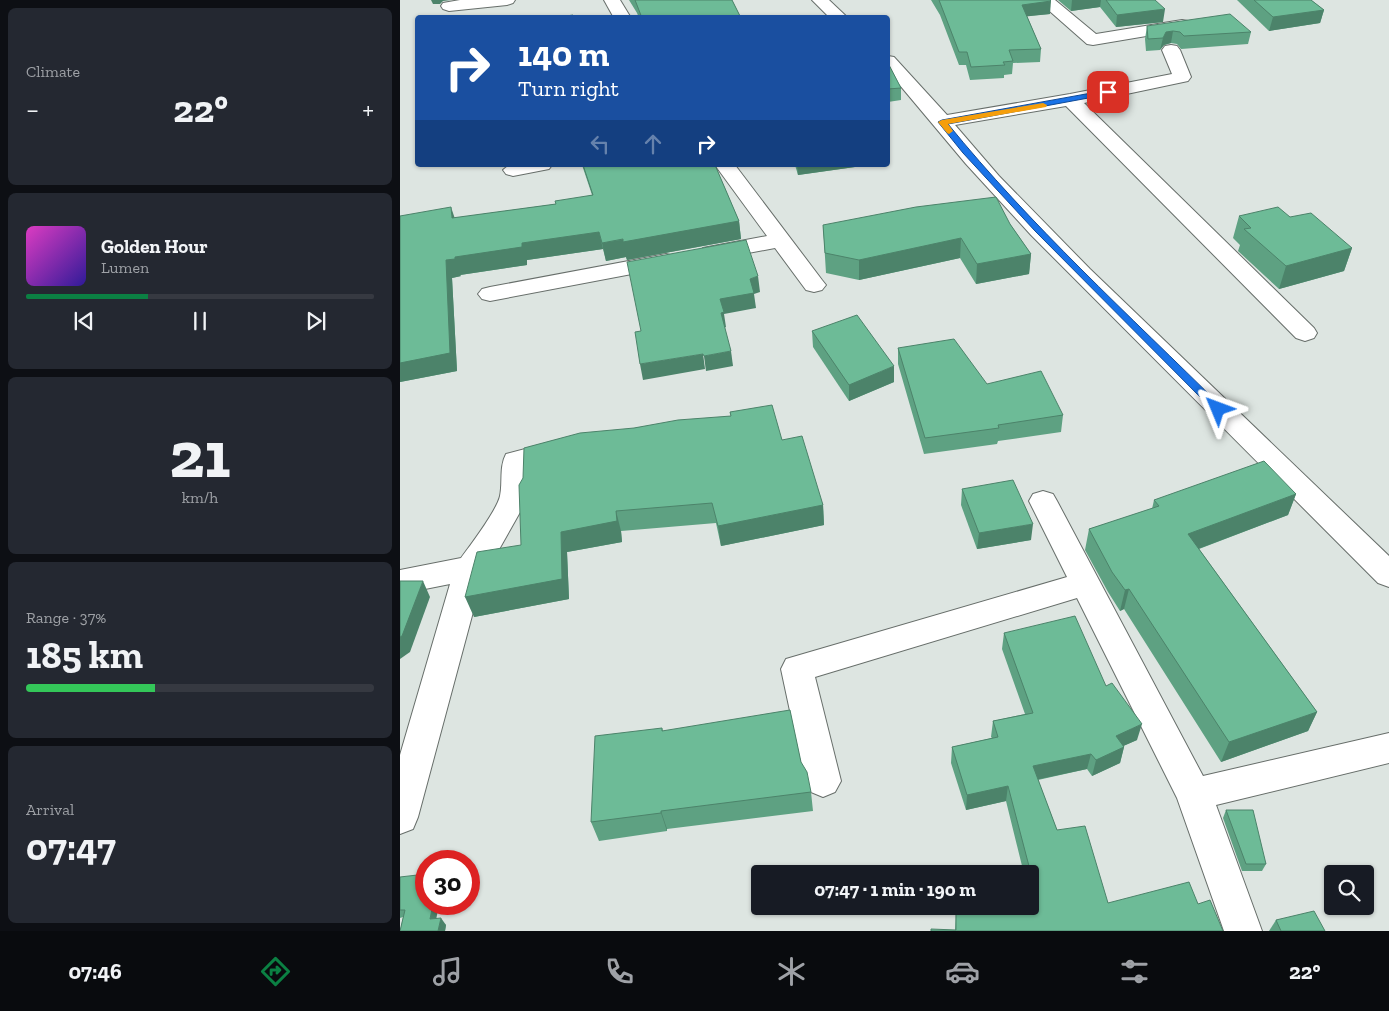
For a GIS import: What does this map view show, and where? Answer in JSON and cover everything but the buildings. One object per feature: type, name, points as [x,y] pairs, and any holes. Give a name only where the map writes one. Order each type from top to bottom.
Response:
[{"type":"street","points":[[449,6],[507,0]]},
{"type":"street","points":[[612,0],[621,15]]},
{"type":"street","points":[[820,0],[837,15]]},
{"type":"street","points":[[1046,0],[1093,40],[1197,23]]},
{"type":"street","points":[[1070,100],[1182,77],[1171,50]]},
{"type":"street","points":[[890,63],[907,79],[966,151],[1038,229],[1192,384],[1297,483],[1389,575]]},
{"type":"street","points":[[942,122],[1103,94]]},
{"type":"street","points":[[1070,100],[1306,333]]},
{"type":"street","points":[[513,170],[530,167]]},
{"type":"street","points":[[727,167],[814,285]]},
{"type":"street","points":[[490,294],[780,240]]},
{"type":"street","points":[[400,817],[470,568],[487,545],[514,498],[516,460],[585,442]]},
{"type":"street","points":[[1043,501],[1194,794],[1243,931]]},
{"type":"street","points":[[400,582],[470,568]]},
{"type":"street","points":[[823,781],[797,669],[1085,584]]},
{"type":"street","points":[[1194,794],[1389,748]]},
{"type":"slow traffic","points":[[949,131],[942,122],[1043,105]]},
{"type":"route","points":[[1108,92],[942,122],[966,151],[1038,229],[1218,409]]}]
